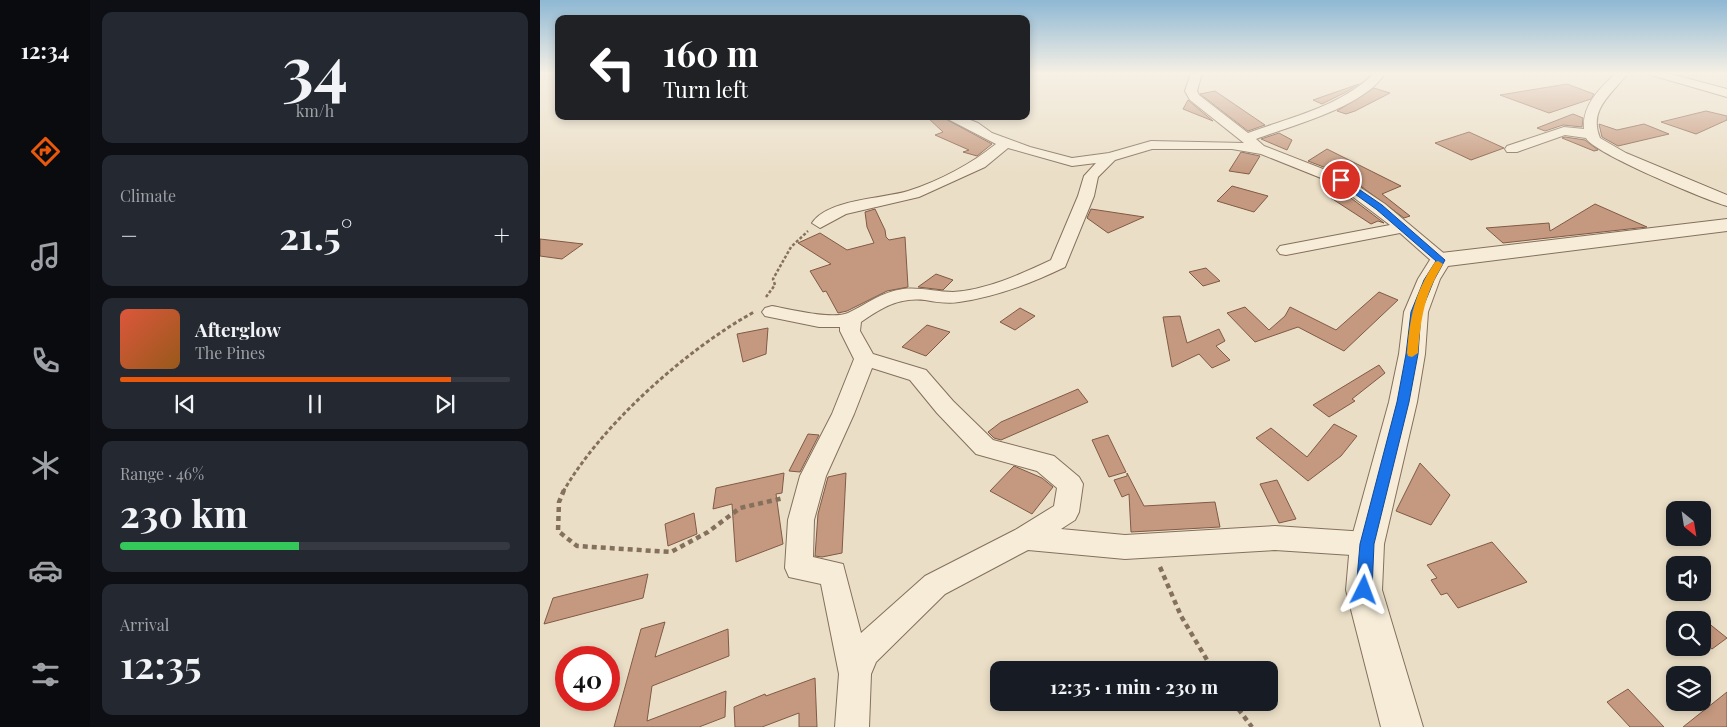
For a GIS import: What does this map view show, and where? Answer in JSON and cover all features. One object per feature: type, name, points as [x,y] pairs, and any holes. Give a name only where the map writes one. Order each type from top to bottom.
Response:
[{"type":"street","points":[[1207,107],[1264,150],[1341,180],[1379,207],[1441,260],[1727,225]]},
{"type":"street","points":[[1246,138],[1329,107]]},
{"type":"street","points":[[1593,107],[1589,121],[1590,134],[1600,145],[1621,156],[1727,201]]},
{"type":"street","points":[[957,120],[1025,150],[1072,162],[1110,157],[1150,145],[1232,145],[1264,150]]},
{"type":"street","points":[[1512,149],[1564,131],[1590,134]]},
{"type":"street","points":[[820,223],[841,210],[914,194],[980,164],[1006,143]]},
{"type":"street","points":[[772,312],[819,320],[851,320],[873,304],[892,297],[912,294],[955,298],[974,294],[1060,263],[1086,196],[1091,176],[1110,157]]},
{"type":"street","points":[[1286,250],[1402,228]]},
{"type":"street","points":[[1402,727],[1364,590],[1367,544],[1403,402],[1412,354],[1416,312],[1429,280],[1441,260]]},
{"type":"street","points":[[851,320],[850,331],[865,360],[918,375],[945,408],[985,447],[1045,463],[1070,484],[1066,512],[1025,538],[935,585],[865,651],[855,674]]},
{"type":"street","points":[[852,727],[855,674],[833,573],[799,568],[801,520],[813,476],[843,414],[865,360]]},
{"type":"street","points":[[1025,538],[1125,546],[1275,538],[1367,544]]},
{"type":"path","points":[[772,312],[762,303],[775,285],[773,279],[785,254],[794,241],[820,223]]},
{"type":"path","points":[[772,312],[754,312],[735,321],[689,357],[591,450],[561,494],[558,531],[577,546],[671,552],[708,532],[740,508],[784,498],[801,520]]},
{"type":"path","points":[[1125,546],[1162,568],[1181,616],[1208,661]]},
{"type":"path","points":[[1240,711],[1252,727]]},
{"type":"building","points":[[1184,107],[1196,107],[1213,121],[1183,109]]},
{"type":"building","points":[[1217,107],[1238,107],[1265,125],[1248,131]]},
{"type":"building","points":[[1344,107],[1363,107],[1346,114],[1337,111]]},
{"type":"building","points":[[1532,107],[1567,107],[1549,113]]},
{"type":"building","points":[[1706,111],[1727,116],[1727,120],[1696,134],[1661,122]]},
{"type":"building","points":[[1573,114],[1583,118],[1582,127],[1563,125],[1545,131],[1537,128]]},
{"type":"building","points":[[930,120],[947,120],[992,144],[977,156],[963,152],[969,150],[935,135],[943,132]]},
{"type":"building","points":[[1599,124],[1617,130],[1644,124],[1669,134],[1618,146],[1602,137]]},
{"type":"building","points":[[1469,132],[1504,148],[1471,160],[1435,143]]},
{"type":"building","points":[[1279,133],[1292,140],[1287,150],[1261,139]]},
{"type":"building","points":[[1562,138],[1585,140],[1598,150],[1594,151]]},
{"type":"building","points":[[1327,149],[1401,186],[1382,194],[1410,216],[1404,218],[1347,176],[1308,161]]},
{"type":"building","points":[[1241,152],[1260,156],[1249,174],[1229,171]]},
{"type":"building","points":[[1320,179],[1335,186],[1384,223],[1378,221],[1371,224],[1331,198],[1342,195]]},
{"type":"building","points":[[1232,186],[1268,196],[1254,212],[1217,201]]},
{"type":"building","points":[[1595,204],[1647,227],[1503,243],[1486,228],[1549,223],[1550,231]]},
{"type":"building","points":[[875,209],[889,240],[905,237],[908,287],[887,291],[847,311],[838,313],[826,291],[823,292],[810,271],[831,264],[798,243],[820,233],[847,250],[874,243],[867,227],[865,212]]},
{"type":"building","points":[[1091,209],[1144,217],[1108,233],[1087,218]]},
{"type":"building","points":[[540,239],[583,244],[562,259],[540,256]]},
{"type":"building","points":[[1206,268],[1220,281],[1203,286],[1189,272]]},
{"type":"building","points":[[936,274],[953,280],[943,290],[918,287]]},
{"type":"building","points":[[1379,292],[1398,300],[1344,351],[1298,327],[1255,342],[1227,313],[1245,307],[1269,330],[1285,316],[1290,307],[1336,330]]},
{"type":"building","points":[[1020,308],[1035,316],[1015,330],[1000,322]]},
{"type":"building","points":[[1180,316],[1187,343],[1219,329],[1225,341],[1216,346],[1230,360],[1212,368],[1199,354],[1172,367],[1163,317]]},
{"type":"building","points":[[927,325],[950,332],[926,356],[902,347]]},
{"type":"building","points":[[768,328],[766,354],[743,362],[737,334]]},
{"type":"building","points":[[1379,365],[1385,373],[1352,399],[1355,401],[1329,417],[1313,405]]},
{"type":"building","points":[[1078,389],[1088,402],[1001,440],[994,438],[988,432],[1001,422]]},
{"type":"building","points":[[1334,424],[1357,436],[1341,456],[1308,481],[1256,438],[1271,428],[1307,457]]},
{"type":"building","points":[[808,434],[819,435],[800,472],[789,471]]},
{"type":"building","points":[[1108,435],[1126,472],[1109,477],[1092,440]]},
{"type":"building","points":[[1420,463],[1450,495],[1431,525],[1396,511]]},
{"type":"building","points":[[1014,466],[1042,478],[1053,487],[1032,514],[990,491]]},
{"type":"building","points":[[784,473],[782,493],[776,494],[783,544],[736,562],[732,504],[713,509],[716,488]]},
{"type":"building","points":[[846,473],[842,553],[822,557],[815,556],[818,514],[828,477]]},
{"type":"building","points":[[1127,473],[1144,506],[1215,502],[1220,527],[1131,532],[1129,494],[1122,497],[1114,480],[1127,476]]},
{"type":"building","points":[[1277,480],[1296,519],[1279,523],[1260,484]]},
{"type":"building","points":[[694,513],[697,534],[668,546],[665,524]]},
{"type":"building","points":[[1492,542],[1527,582],[1458,608],[1447,593],[1441,595],[1431,580],[1437,578],[1427,565]]},
{"type":"building","points":[[648,574],[643,598],[544,624],[553,598]]},
{"type":"building","points":[[665,622],[655,657],[728,629],[729,656],[652,686],[647,721],[726,691],[725,717],[699,727],[614,727],[620,711],[641,629]]},
{"type":"building","points":[[1711,625],[1727,638],[1711,648]]},
{"type":"building","points":[[815,678],[817,727],[799,727],[799,713],[762,727],[735,727],[734,707],[765,694],[766,696]]},
{"type":"building","points":[[1628,689],[1664,727],[1630,727],[1607,702]]},
{"type":"building","points":[[1727,692],[1727,727],[1683,727],[1703,711],[1711,711],[1711,705]]},
{"type":"slow traffic","points":[[1412,353],[1416,312],[1429,280],[1438,264]]},
{"type":"route","points":[[1341,180],[1379,207],[1441,260],[1429,280],[1416,312],[1412,354],[1403,402],[1387,458],[1367,544],[1364,590]]}]
